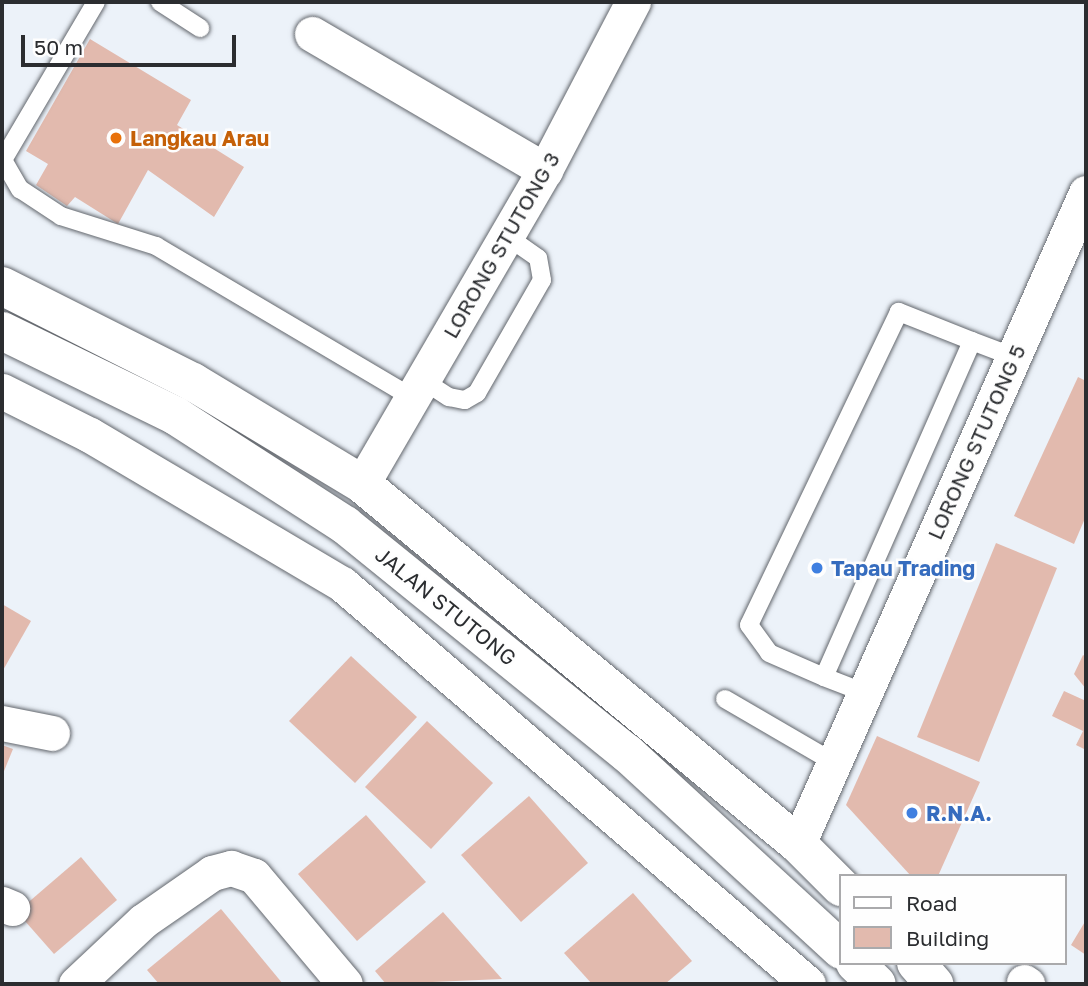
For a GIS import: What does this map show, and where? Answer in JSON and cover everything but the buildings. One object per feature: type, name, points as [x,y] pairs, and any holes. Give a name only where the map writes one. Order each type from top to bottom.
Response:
[{"type":"main road","name":"JALAN STUTONG","points":[[2,286],[194,382],[362,484],[798,844],[839,885]]},
{"type":"main road","name":"JALAN STUTONG","points":[[2,331],[176,416],[345,525],[627,752],[839,948]]},
{"type":"main road","points":[[857,965],[877,984]]},
{"type":"main road","points":[[918,965],[934,984]]},
{"type":"street","name":"LORONG STUTONG 3","points":[[362,484],[545,170],[633,2]]},
{"type":"street","points":[[312,34],[545,170]]},
{"type":"street","name":"LORONG STUTONG 5","points":[[798,844],[1086,193]]},
{"type":"street","points":[[2,391],[90,435],[342,584],[808,984]]},
{"type":"street","points":[[2,723],[52,733]]},
{"type":"street","points":[[76,984],[142,921],[212,873],[231,868],[254,876],[345,984]]},
{"type":"lane","points":[[96,2],[2,160],[20,189],[61,216],[156,246],[418,389],[465,400],[477,393],[530,303],[544,267],[506,236]]},
{"type":"lane","points":[[160,2],[200,28]]},
{"type":"lane","points":[[865,693],[769,653],[748,625],[756,606],[899,312],[1014,357]]},
{"type":"lane","points":[[824,677],[972,341]]},
{"type":"lane","points":[[725,699],[835,763]]},
{"type":"place","name":"Langkau Arau","points":[[116,138]]},
{"type":"place","name":"Tapau Trading","points":[[817,568]]},
{"type":"place","name":"R.N.A.","points":[[912,813]]}]
